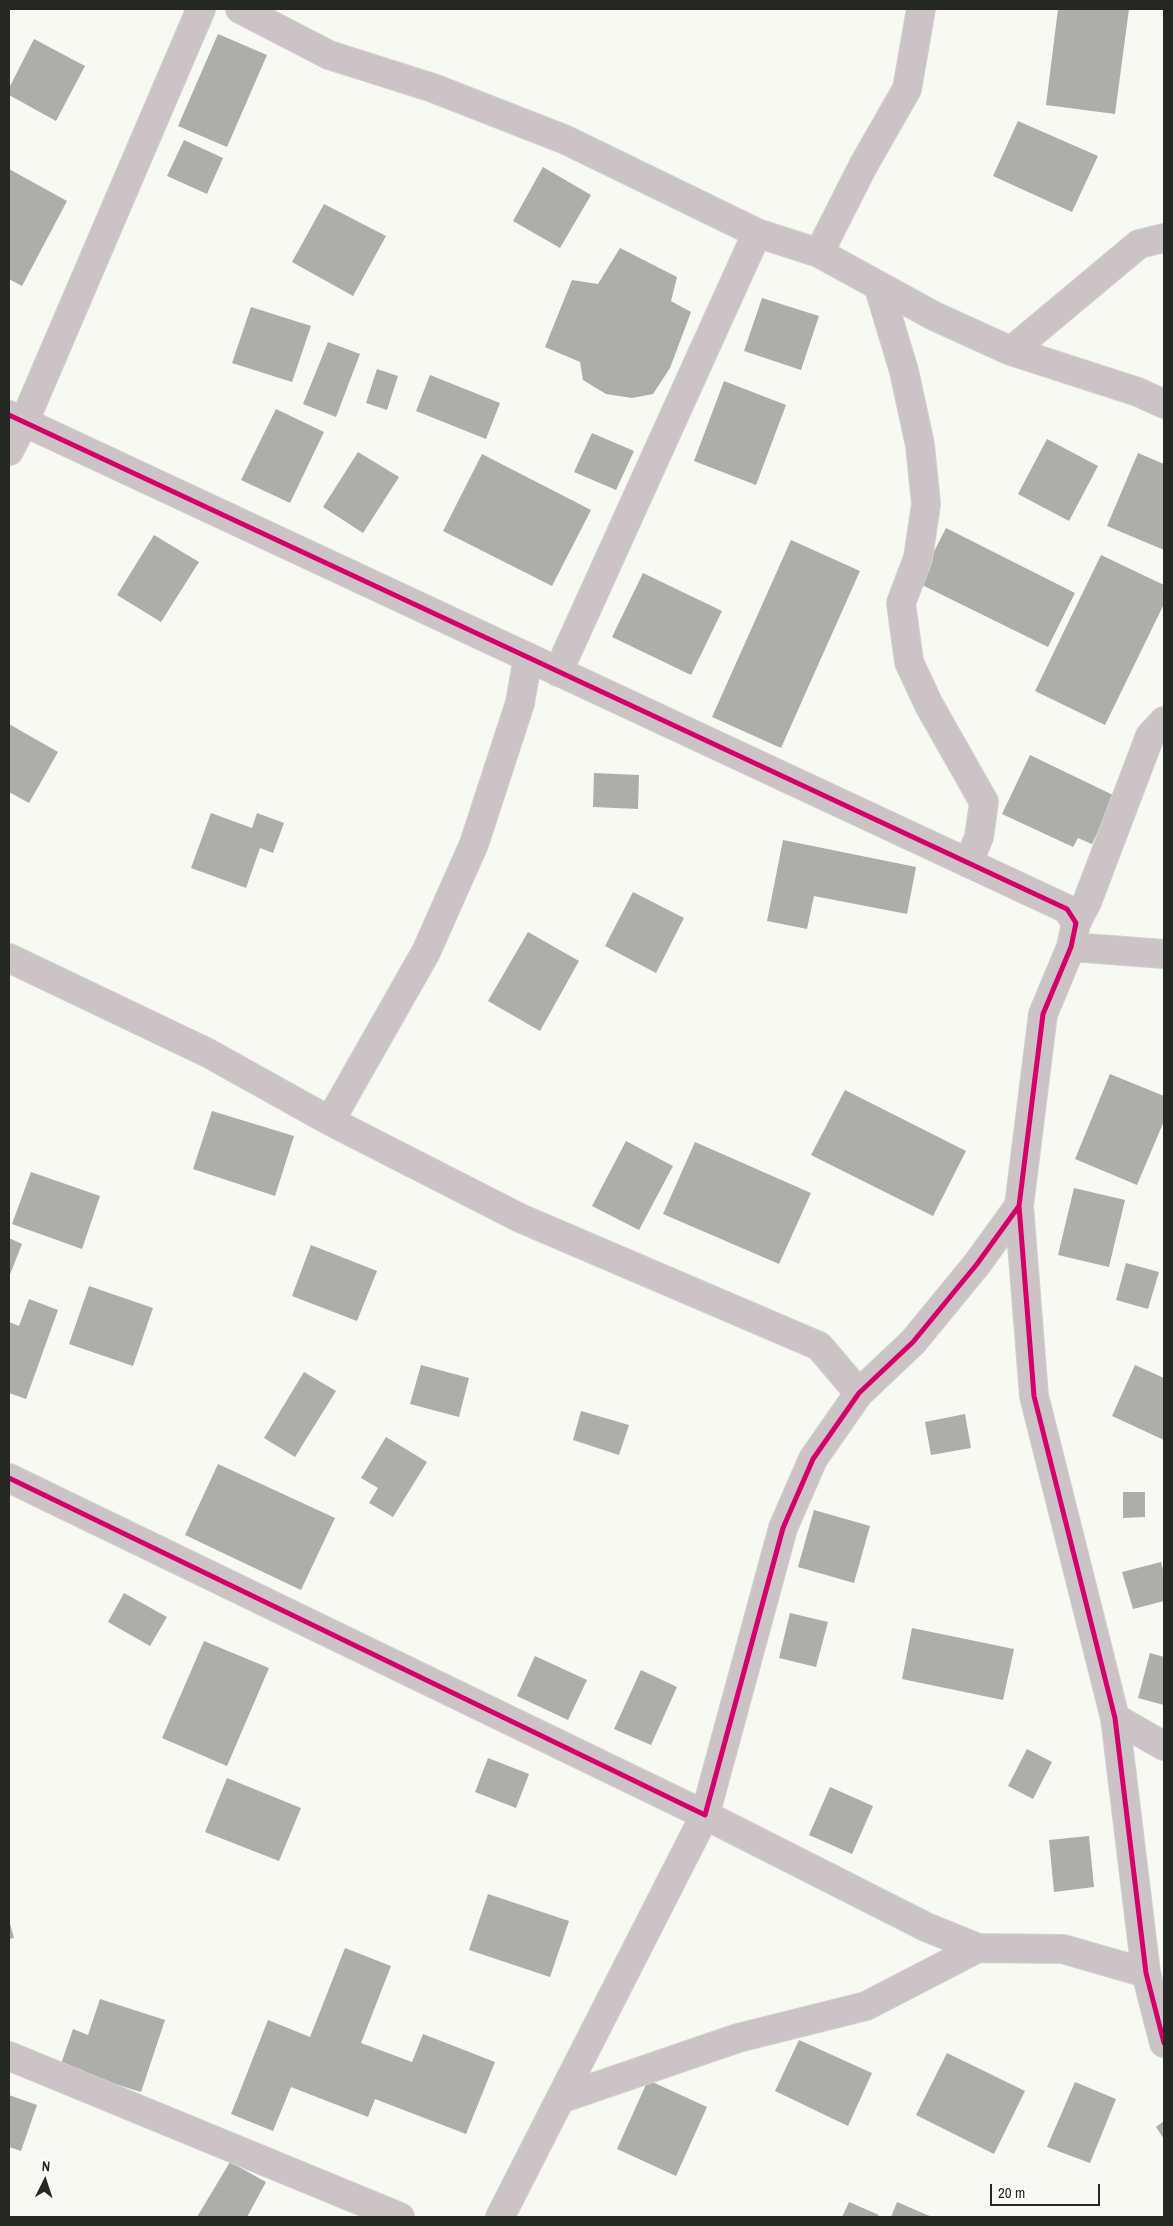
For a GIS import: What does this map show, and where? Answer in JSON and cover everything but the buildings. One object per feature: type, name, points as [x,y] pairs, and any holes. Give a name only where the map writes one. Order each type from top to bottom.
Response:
[{"type":"street","points":[[9,450],[16,419],[202,9]]},
{"type":"street","points":[[240,9],[329,55],[433,88],[566,140],[757,233],[818,253],[879,288],[1011,351],[1138,392],[1164,404]]},
{"type":"street","points":[[818,253],[863,166],[907,89],[921,9]]},
{"type":"street","points":[[558,672],[757,233]]},
{"type":"street","points":[[1011,351],[1139,244],[1164,238]]},
{"type":"street","points":[[879,288],[904,371],[916,426],[926,504],[918,558],[901,602],[909,662],[929,705],[984,802],[979,837],[968,863]]},
{"type":"street","points":[[16,419],[1067,909],[1074,935]]},
{"type":"street","points":[[330,1121],[426,952],[474,844],[520,703],[528,657]]},
{"type":"street","points":[[1164,721],[1150,736],[1043,1014],[1020,1206],[1034,1396],[1115,1718],[1146,1973],[1164,2043]]},
{"type":"street","points":[[1074,935],[1164,954]]},
{"type":"street","points":[[9,958],[208,1053],[330,1121],[520,1218],[819,1346],[860,1393]]},
{"type":"street","points":[[500,2217],[705,1814],[783,1528],[813,1459],[860,1393],[913,1342],[977,1264],[1020,1206]]},
{"type":"street","points":[[9,1478],[705,1814],[926,1927],[978,1948],[1063,1949],[1146,1973]]},
{"type":"street","points":[[1115,1718],[1164,1746]]},
{"type":"street","points":[[560,2099],[738,2038],[866,2006],[978,1948]]},
{"type":"street","points":[[9,2056],[400,2217]]},
{"type":"cycle path","points":[[9,415],[1067,909],[1076,923],[1071,947],[1043,1014],[1019,1206],[1034,1396],[1115,1718],[1146,1973],[1164,2043]]},
{"type":"cycle path","points":[[9,1478],[705,1815],[783,1528],[813,1459],[859,1393],[913,1342],[977,1264],[1019,1206]]}]
